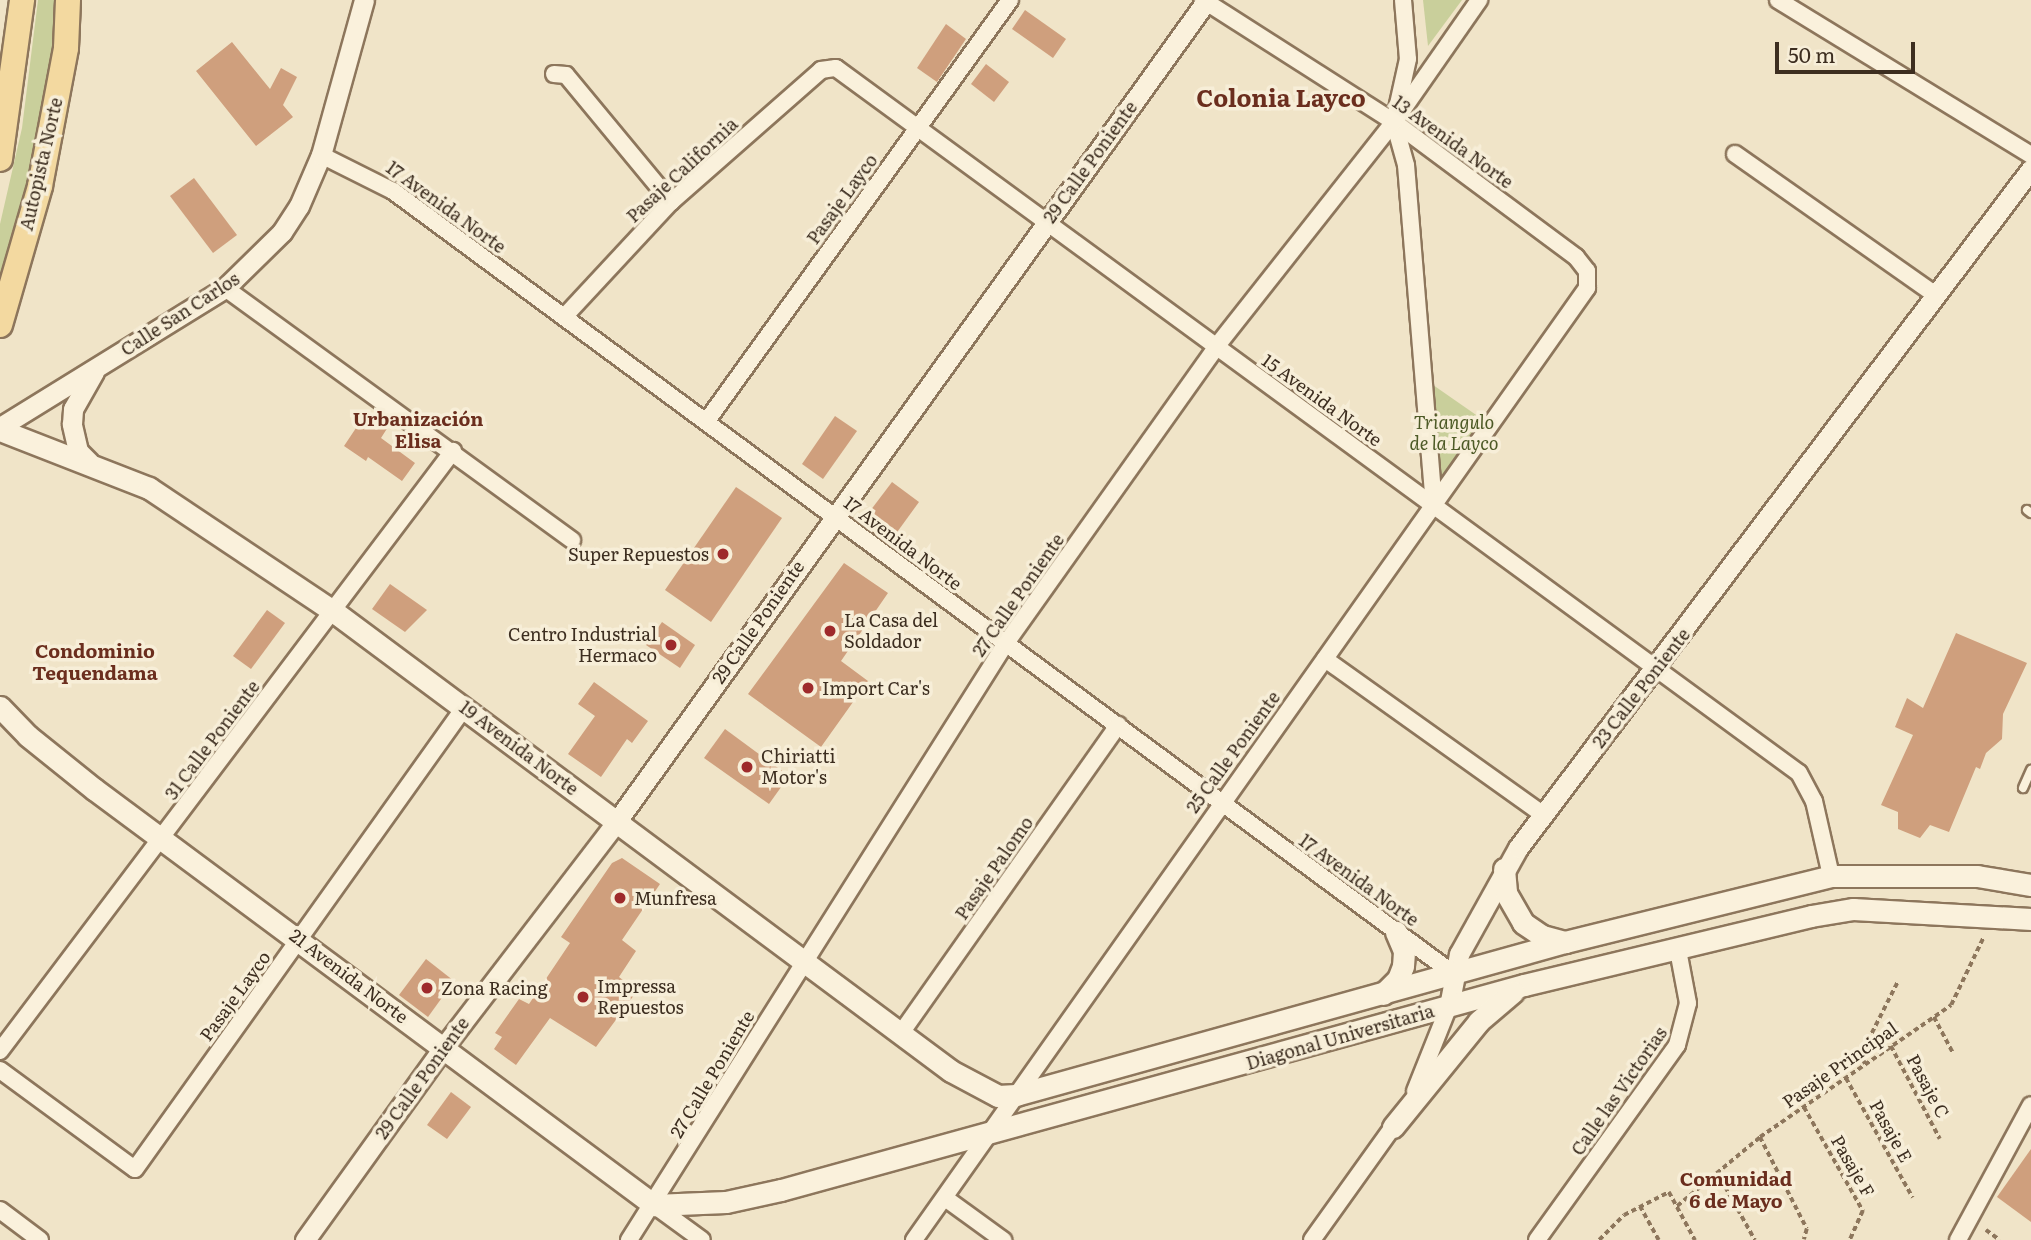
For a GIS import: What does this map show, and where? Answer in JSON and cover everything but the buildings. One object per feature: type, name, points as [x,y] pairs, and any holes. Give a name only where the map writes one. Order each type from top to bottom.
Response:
[{"type":"main road","points":[[0,159],[22,0]]},
{"type":"main road","name":"Autopista Norte","points":[[0,325],[40,186],[66,48],[68,0]]},
{"type":"main road","name":"19 Avenida Norte","points":[[0,428],[149,488],[333,611],[802,961],[981,1090],[1016,1095]]},
{"type":"main road","name":"21 Avenida Norte","points":[[0,707],[51,757],[300,939],[654,1205]]},
{"type":"main road","points":[[1504,869],[1506,892],[1523,923],[1542,936],[1565,942]]},
{"type":"main road","name":"Diagonal Universitaria","points":[[1016,1095],[1565,942],[1831,876],[1977,876],[2031,885]]},
{"type":"main road","name":"Diagonal Universitaria","points":[[654,1205],[726,1202],[990,1135],[1524,985],[1853,909],[2031,919]]},
{"type":"main road","points":[[1382,994],[1398,979],[1403,966],[1404,951],[1396,932]]},
{"type":"main road","points":[[1393,1127],[1479,1021],[1524,985]]},
{"type":"street","name":"Calle San Carlos","points":[[0,428],[225,288],[282,232],[321,155],[364,0]]},
{"type":"street","name":"Pasaje Layco","points":[[706,422],[1010,0]]},
{"type":"street","points":[[1404,0],[1408,59],[1394,122],[1406,165],[1434,507]]},
{"type":"street","name":"27 Calle Poniente","points":[[629,1240],[654,1205],[802,961],[1006,643],[1216,346],[1394,122],[1479,0]]},
{"type":"street","points":[[1778,0],[2031,155]]},
{"type":"street","name":"13 Avenida Norte","points":[[1205,1],[1394,122],[1576,257],[1587,271],[1587,288]]},
{"type":"street","name":"29 Calle Poniente","points":[[305,1240],[443,1048],[617,821],[1205,1]]},
{"type":"street","name":"15 Avenida Norte","points":[[836,68],[1048,220],[1434,507],[1799,773],[1814,801],[1831,876]]},
{"type":"street","name":"Pasaje California","points":[[564,317],[671,202],[821,70],[836,68]]},
{"type":"street","points":[[554,74],[566,75],[671,202]]},
{"type":"street","points":[[1735,154],[1937,296]]},
{"type":"street","name":"17 Avenida Norte","points":[[321,155],[385,186],[1454,975]]},
{"type":"street","name":"23 Calle Poniente","points":[[1312,1240],[1393,1127],[1420,1082],[1449,1006],[1454,975],[1467,936],[1504,869],[1542,814],[1657,668],[2031,169]]},
{"type":"street","points":[[225,288],[572,540]]},
{"type":"street","name":"25 Calle Poniente","points":[[914,1240],[1221,802],[1434,507],[1587,288]]},
{"type":"street","points":[[89,463],[74,439],[73,409],[99,366]]},
{"type":"street","name":"31 Calle Poniente","points":[[0,1051],[453,452]]},
{"type":"street","points":[[1325,659],[1542,814]]},
{"type":"street","name":"Pasaje Layco","points":[[0,1070],[135,1169],[464,708]]},
{"type":"street","name":"Pasaje Palomo","points":[[901,1033],[1118,725]]},
{"type":"street","name":"Calle las Victorias","points":[[1537,1240],[1677,1045],[1688,1003],[1678,950]]},
{"type":"street","points":[[1958,1240],[2031,1105]]},
{"type":"street","points":[[945,1198],[1003,1240]]},
{"type":"street","name":"21 Avenida Norte","points":[[654,1205],[702,1240]]},
{"type":"street","points":[[0,1210],[40,1240]]},
{"type":"lane","points":[[2023,788],[2031,770]]},
{"type":"path","name":"Pasaje Principal","points":[[1676,1206],[1760,1137],[1951,1005],[1990,925]]},
{"type":"path","points":[[1865,1064],[1860,1056],[1898,981]]},
{"type":"path","points":[[1934,1016],[1953,1052]]},
{"type":"path","name":"Pasaje C","points":[[1891,1046],[1940,1139]]},
{"type":"path","name":"Pasaje E","points":[[1846,1077],[1913,1198]]},
{"type":"path","name":"Pasaje F","points":[[1804,1107],[1863,1210],[1850,1240]]},
{"type":"path","points":[[1760,1137],[1807,1229],[1804,1240]]},
{"type":"path","points":[[1717,1172],[1755,1240]]},
{"type":"path","points":[[1599,1240],[1624,1215],[1669,1192],[1695,1240]]},
{"type":"path","points":[[1640,1206],[1659,1240]]},
{"type":"path","points":[[1986,1230],[2000,1240]]},
{"type":"green space","points":[[38,0],[59,0],[53,56],[40,145],[0,294],[0,224],[22,128]]},
{"type":"green space","points":[[1423,0],[1462,0],[1428,46]]},
{"type":"green space","name":"Triangulo de la Layco","points":[[1423,378],[1492,426],[1434,507]]},
{"type":"place","name":"Super Repuestos","points":[[723,554]]},
{"type":"place","name":"La Casa del Soldador","points":[[830,631]]},
{"type":"place","name":"Centro Industrial Hermaco","points":[[671,645]]},
{"type":"place","name":"Import Car's","points":[[808,688]]},
{"type":"place","name":"Chiriatti Motor's","points":[[747,767]]},
{"type":"place","name":"Munfresa","points":[[620,898]]},
{"type":"place","name":"Zona Racing","points":[[427,988]]},
{"type":"place","name":"Impressa Repuestos","points":[[583,997]]},
{"type":"district","name":"Colonia Layco","points":[[1281,97]]},
{"type":"district","name":"Urbanización Elisa","points":[[418,430]]},
{"type":"district","name":"Condominio Tequendama","points":[[95,662]]},
{"type":"district","name":"Comunidad 6 de Mayo","points":[[1736,1190]]}]
